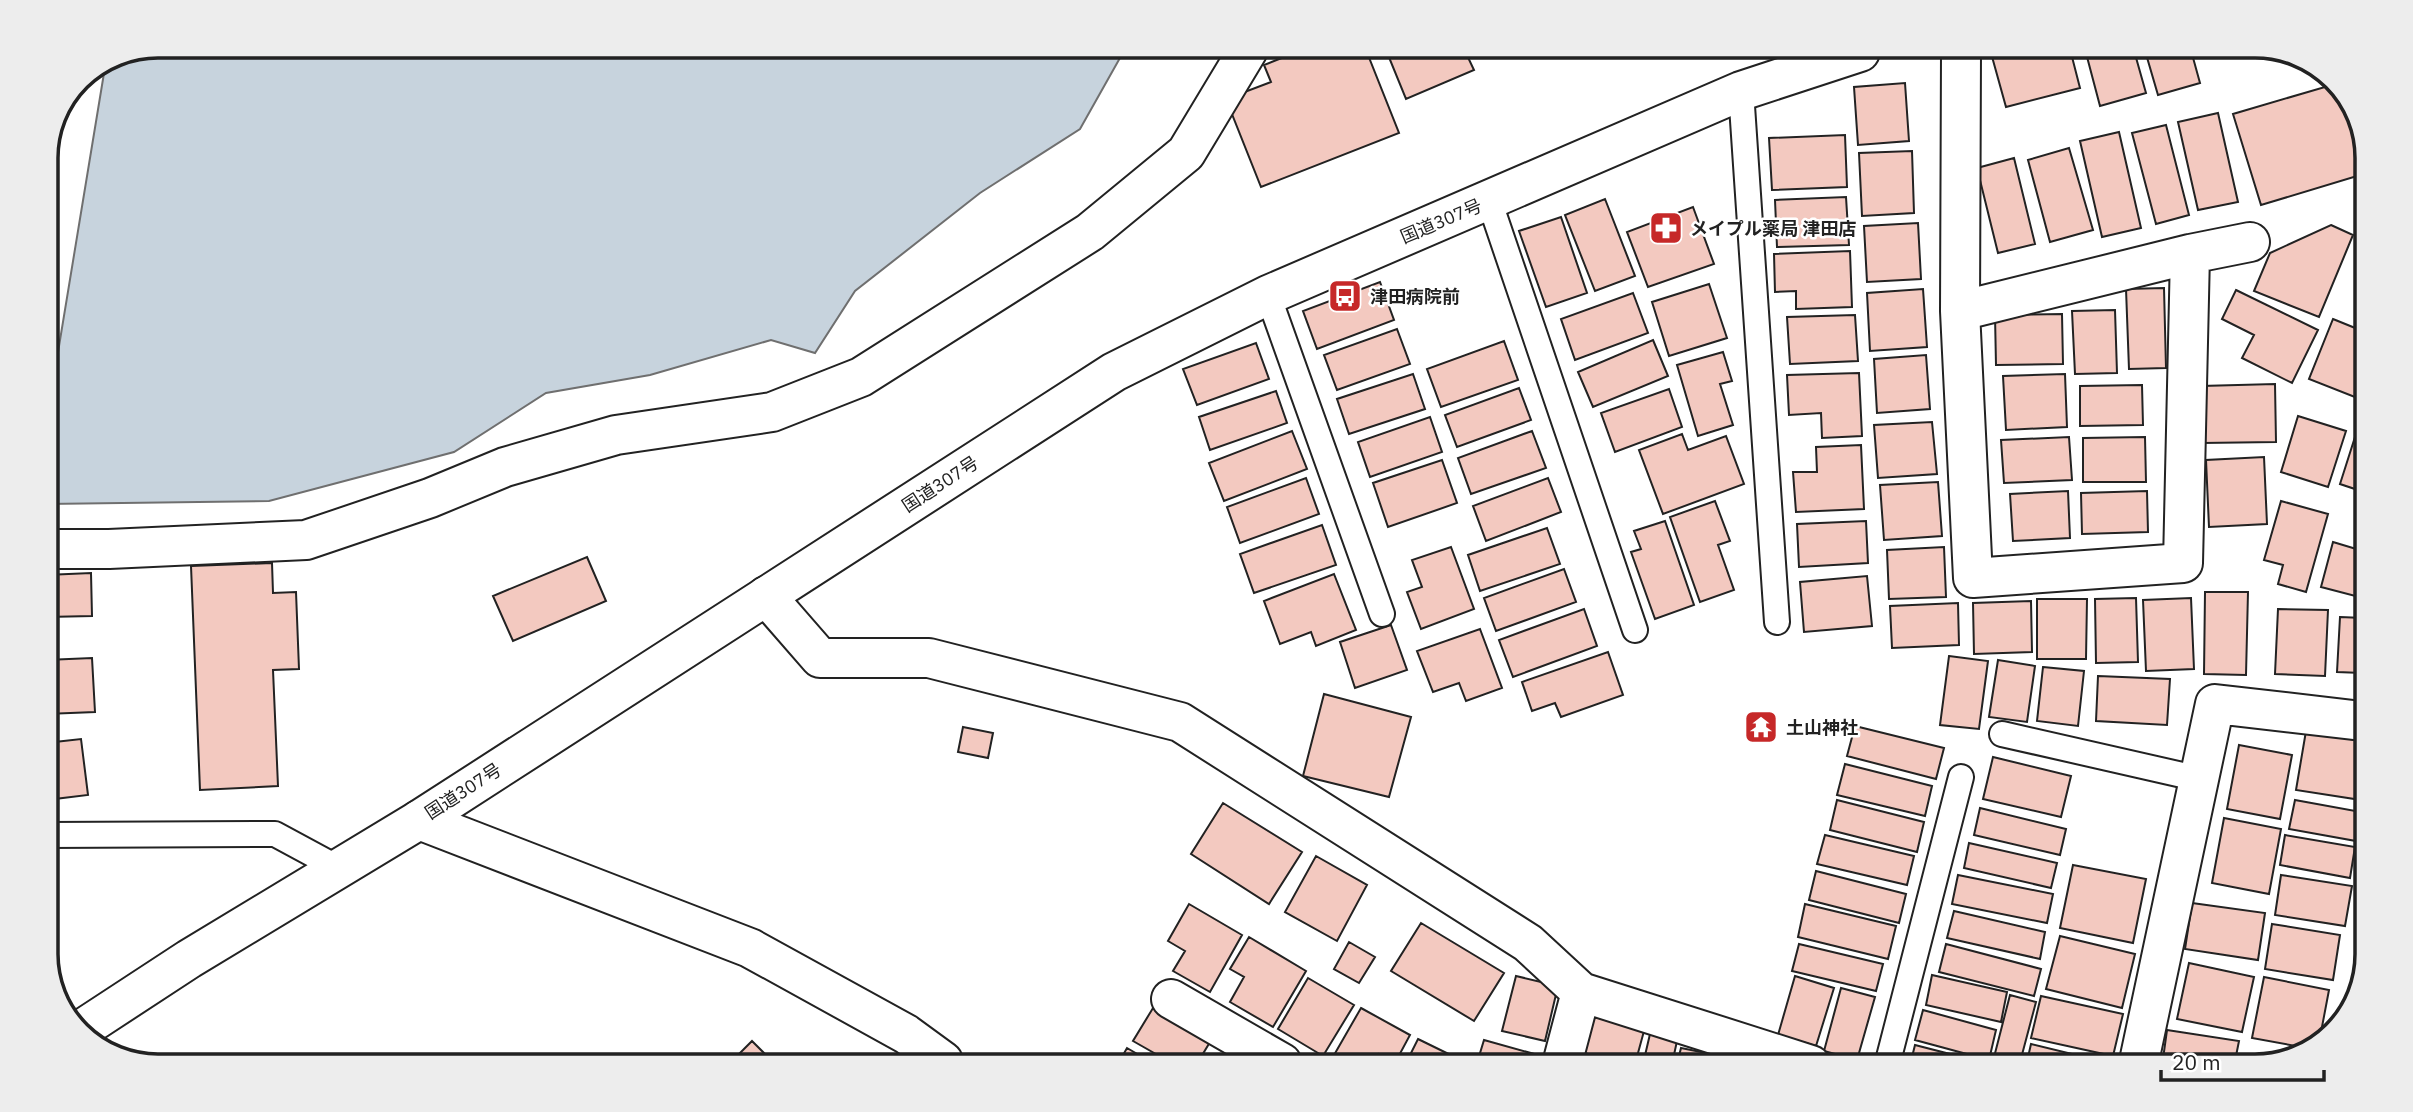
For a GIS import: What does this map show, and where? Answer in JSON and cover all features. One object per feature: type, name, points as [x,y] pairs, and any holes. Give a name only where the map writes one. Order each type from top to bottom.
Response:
[{"type":"main road","points":[[58,549],[306,540],[430,498],[517,463],[616,435],[772,412],[861,377],[1090,232],[1185,153],[1243,58]]},
{"type":"main road","name":"国道307号","points":[[87,1025],[189,959],[419,820],[1114,372],[1268,295],[1741,91],[1842,58]]},
{"type":"main road","points":[[1961,58],[1960,311],[1973,578],[2183,563],[2190,254]]},
{"type":"main road","points":[[1960,311],[2190,254],[2250,242]]},
{"type":"main road","points":[[766,596],[820,658],[929,659],[1180,722],[1528,943],[1581,992],[1754,1054]]},
{"type":"main road","points":[[2141,1054],[2215,704],[2355,720]]},
{"type":"main road","points":[[419,820],[750,948],[906,1034],[933,1054]]},
{"type":"main road","points":[[1565,1054],[1581,992]]},
{"type":"main road","points":[[1171,999],[1234,1050]]},
{"type":"lane","points":[[1741,91],[1777,622]]},
{"type":"lane","points":[[1489,200],[1635,630]]},
{"type":"lane","points":[[1268,295],[1382,614]]},
{"type":"lane","points":[[2002,734],[2200,779]]},
{"type":"lane","points":[[1890,1054],[1961,777]]},
{"type":"lane","points":[[58,835],[275,834],[338,868]]},
{"type":"shaded area","points":[[157,58],[1120,58],[1080,129],[980,193],[855,291],[815,353],[771,340],[650,375],[546,393],[454,452],[269,501],[58,504],[58,352],[104,74],[119,65]]},
{"type":"building","points":[[1282,58],[1369,58],[1399,133],[1261,187],[1226,99],[1271,82],[1264,65]]},
{"type":"building","points":[[1389,58],[1468,58],[1474,70],[1406,99]]},
{"type":"building","points":[[1992,58],[2072,58],[2080,88],[2006,107]]},
{"type":"building","points":[[2087,58],[2136,58],[2146,93],[2100,106]]},
{"type":"building","points":[[2147,58],[2193,58],[2200,83],[2158,95]]},
{"type":"building","points":[[1905,83],[1909,141],[1858,145],[1854,87]]},
{"type":"building","points":[[2326,87],[2345,113],[2350,125],[2355,151],[2355,177],[2261,205],[2233,114]]},
{"type":"building","points":[[2218,113],[2238,202],[2198,210],[2178,122]]},
{"type":"building","points":[[2166,125],[2189,215],[2156,224],[2132,133]]},
{"type":"building","points":[[2119,132],[2141,228],[2102,237],[2080,141]]},
{"type":"building","points":[[1845,135],[1847,187],[1772,190],[1769,138]]},
{"type":"building","points":[[2069,148],[2093,230],[2050,242],[2028,160]]},
{"type":"building","points":[[1912,151],[1914,213],[1862,216],[1859,153]]},
{"type":"building","points":[[2014,158],[2035,244],[1998,253],[1977,168]]},
{"type":"building","points":[[1846,197],[1849,245],[1777,247],[1775,200]]},
{"type":"building","points":[[1605,199],[1635,276],[1595,291],[1565,215]]},
{"type":"building","points":[[1693,207],[1714,264],[1648,287],[1627,232]]},
{"type":"building","points":[[1561,217],[1587,293],[1546,307],[1519,231]]},
{"type":"building","points":[[1918,223],[1921,279],[1867,282],[1864,226]]},
{"type":"building","points":[[2331,225],[2353,235],[2319,317],[2254,291],[2270,253]]},
{"type":"building","points":[[1850,251],[1852,307],[1796,309],[1796,291],[1775,292],[1774,254]]},
{"type":"building","points":[[1380,282],[1394,320],[1317,349],[1303,311]]},
{"type":"building","points":[[1709,284],[1727,338],[1669,356],[1652,302]]},
{"type":"building","points":[[2164,288],[2166,368],[2129,369],[2126,289]]},
{"type":"building","points":[[1923,289],[1927,347],[1870,351],[1867,293]]},
{"type":"building","points":[[2236,290],[2318,330],[2292,383],[2242,358],[2254,335],[2222,319]]},
{"type":"building","points":[[1633,293],[1648,333],[1575,360],[1561,319]]},
{"type":"building","points":[[2115,310],[2117,373],[2075,374],[2072,311]]},
{"type":"building","points":[[2062,314],[2063,364],[1996,365],[1995,315]]},
{"type":"building","points":[[1855,315],[1858,361],[1790,364],[1787,317]]},
{"type":"building","points":[[2333,319],[2355,328],[2355,397],[2309,379]]},
{"type":"building","points":[[1397,329],[1410,364],[1337,390],[1324,355]]},
{"type":"building","points":[[1653,340],[1668,376],[1593,407],[1578,372]]},
{"type":"building","points":[[1504,341],[1518,380],[1441,407],[1427,369]]},
{"type":"building","points":[[1256,343],[1269,379],[1197,405],[1183,369]]},
{"type":"building","points":[[1723,352],[1732,381],[1720,384],[1733,425],[1698,436],[1677,365]]},
{"type":"building","points":[[1926,355],[1930,409],[1877,413],[1874,359]]},
{"type":"building","points":[[1859,373],[1862,436],[1822,438],[1821,413],[1789,415],[1787,375]]},
{"type":"building","points":[[1413,374],[1425,409],[1349,434],[1337,399]]},
{"type":"building","points":[[2065,374],[2067,427],[2006,430],[2003,376]]},
{"type":"building","points":[[2275,384],[2276,442],[2202,443],[2201,386]]},
{"type":"building","points":[[2142,385],[2143,425],[2080,426],[2080,386]]},
{"type":"building","points":[[1519,388],[1531,420],[1457,447],[1445,415]]},
{"type":"building","points":[[1669,389],[1682,427],[1615,452],[1601,413]]},
{"type":"building","points":[[1276,391],[1287,423],[1210,450],[1199,417]]},
{"type":"building","points":[[2298,416],[2346,431],[2328,487],[2281,472]]},
{"type":"building","points":[[1430,417],[1442,452],[1370,477],[1358,442]]},
{"type":"building","points":[[1932,422],[1937,474],[1878,478],[1874,425]]},
{"type":"building","points":[[1292,431],[1307,469],[1224,501],[1209,463]]},
{"type":"building","points":[[1532,431],[1546,468],[1471,494],[1458,458]]},
{"type":"building","points":[[1682,434],[1688,450],[1726,436],[1744,484],[1663,514],[1639,450]]},
{"type":"building","points":[[2069,437],[2072,480],[2004,483],[2001,440]]},
{"type":"building","points":[[2145,437],[2146,482],[2083,482],[2083,438]]},
{"type":"building","points":[[2355,437],[2355,489],[2340,484]]},
{"type":"building","points":[[1861,445],[1864,509],[1796,512],[1793,472],[1817,472],[1816,447]]},
{"type":"building","points":[[2264,457],[2267,524],[2209,527],[2206,460]]},
{"type":"building","points":[[1442,460],[1457,503],[1388,527],[1373,483]]},
{"type":"building","points":[[1306,478],[1319,514],[1240,543],[1227,507]]},
{"type":"building","points":[[1548,478],[1561,512],[1486,541],[1473,506]]},
{"type":"building","points":[[1938,482],[1942,536],[1884,540],[1880,485]]},
{"type":"building","points":[[2068,491],[2070,538],[2013,541],[2010,494]]},
{"type":"building","points":[[2147,491],[2148,532],[2082,534],[2081,493]]},
{"type":"building","points":[[1715,501],[1730,541],[1718,545],[1734,590],[1700,602],[1670,517]]},
{"type":"building","points":[[2281,501],[2328,514],[2306,592],[2278,584],[2283,565],[2264,560]]},
{"type":"building","points":[[1665,521],[1694,605],[1655,619],[1631,552],[1641,549],[1634,531]]},
{"type":"building","points":[[1866,521],[1868,563],[1799,567],[1797,524]]},
{"type":"building","points":[[1322,525],[1336,565],[1254,593],[1240,554]]},
{"type":"building","points":[[1547,528],[1560,564],[1480,591],[1468,555]]},
{"type":"building","points":[[2333,542],[2355,549],[2355,596],[2321,587]]},
{"type":"building","points":[[1451,547],[1474,609],[1421,629],[1407,592],[1422,587],[1412,560]]},
{"type":"building","points":[[1944,547],[1946,597],[1889,599],[1887,550]]},
{"type":"building","points":[[587,557],[606,601],[513,641],[493,596]]},
{"type":"building","points":[[272,563],[273,593],[296,592],[299,669],[273,670],[278,786],[200,790],[191,566]]},
{"type":"building","points":[[1564,569],[1576,602],[1496,631],[1484,598]]},
{"type":"building","points":[[91,573],[92,616],[58,617],[58,574]]},
{"type":"building","points":[[1334,574],[1356,630],[1316,646],[1311,632],[1280,644],[1264,601]]},
{"type":"building","points":[[1867,576],[1872,626],[1804,632],[1800,582]]},
{"type":"building","points":[[2205,592],[2248,592],[2246,675],[2204,674]]},
{"type":"building","points":[[2136,598],[2138,662],[2096,663],[2095,599]]},
{"type":"building","points":[[2191,598],[2194,669],[2146,671],[2143,600]]},
{"type":"building","points":[[2037,599],[2087,599],[2086,659],[2037,659]]},
{"type":"building","points":[[2031,601],[2032,652],[1974,654],[1973,603]]},
{"type":"building","points":[[1958,603],[1959,645],[1892,648],[1890,606]]},
{"type":"building","points":[[1584,609],[1597,646],[1513,677],[1499,640]]},
{"type":"building","points":[[2278,609],[2328,610],[2325,676],[2275,674]]},
{"type":"building","points":[[2340,617],[2355,618],[2355,673],[2337,672]]},
{"type":"building","points":[[1391,625],[1407,670],[1355,688],[1340,642]]},
{"type":"building","points":[[1480,629],[1502,688],[1466,701],[1459,683],[1433,692],[1417,651]]},
{"type":"building","points":[[1608,652],[1623,695],[1561,717],[1555,703],[1532,711],[1522,682]]},
{"type":"building","points":[[1949,656],[1988,661],[1979,729],[1940,725]]},
{"type":"building","points":[[92,658],[95,712],[58,714],[58,659]]},
{"type":"building","points":[[1998,660],[2035,666],[2027,722],[1989,717]]},
{"type":"building","points":[[2043,667],[2084,671],[2078,726],[2037,721]]},
{"type":"building","points":[[2098,676],[2170,679],[2167,725],[2096,721]]},
{"type":"building","points":[[1324,694],[1411,717],[1389,797],[1303,776]]},
{"type":"building","points":[[1855,726],[1944,748],[1936,779],[1847,756]]},
{"type":"building","points":[[963,727],[993,733],[988,758],[958,752]]},
{"type":"building","points":[[2306,731],[2355,740],[2355,799],[2296,790]]},
{"type":"building","points":[[81,739],[88,795],[58,799],[58,742]]},
{"type":"building","points":[[2239,745],[2292,755],[2280,819],[2227,809]]},
{"type":"building","points":[[1993,757],[2071,776],[2061,817],[1983,799]]},
{"type":"building","points":[[1845,764],[1932,786],[1925,816],[1837,795]]},
{"type":"building","points":[[1837,800],[1924,822],[1917,852],[1830,830]]},
{"type":"building","points":[[2295,800],[2355,811],[2355,841],[2289,829]]},
{"type":"building","points":[[1223,803],[1302,852],[1269,904],[1191,854]]},
{"type":"building","points":[[1980,808],[2066,829],[2060,855],[1974,835]]},
{"type":"building","points":[[2224,818],[2281,829],[2269,894],[2212,883]]},
{"type":"building","points":[[1825,835],[1914,856],[1907,885],[1817,864]]},
{"type":"building","points":[[2285,835],[2355,847],[2350,878],[2280,865]]},
{"type":"building","points":[[1969,843],[2057,863],[2051,888],[1964,868]]},
{"type":"building","points":[[1316,856],[1367,885],[1337,941],[1285,912]]},
{"type":"building","points":[[2073,865],[2146,879],[2133,943],[2060,928]]},
{"type":"building","points":[[1816,871],[1906,894],[1899,923],[1809,900]]},
{"type":"building","points":[[1958,875],[2053,894],[2047,923],[1952,904]]},
{"type":"building","points":[[2281,875],[2352,886],[2345,926],[2275,915]]},
{"type":"building","points":[[2192,903],[2265,913],[2258,960],[2185,949]]},
{"type":"building","points":[[1189,904],[1242,935],[1210,992],[1173,971],[1185,951],[1168,941]]},
{"type":"building","points":[[1805,904],[1896,926],[1888,959],[1798,937]]},
{"type":"building","points":[[1954,911],[2045,932],[2040,959],[1947,938]]},
{"type":"building","points":[[1421,923],[1504,973],[1474,1021],[1391,971]]},
{"type":"building","points":[[2272,924],[2340,935],[2333,980],[2265,969]]},
{"type":"building","points":[[2060,936],[2135,954],[2122,1008],[2046,989]]},
{"type":"building","points":[[1249,937],[1306,971],[1273,1027],[1230,1002],[1244,977],[1230,969]]},
{"type":"building","points":[[1349,942],[1375,957],[1359,983],[1334,969]]},
{"type":"building","points":[[1799,944],[1883,964],[1876,991],[1792,971]]},
{"type":"building","points":[[1946,944],[2041,969],[2034,996],[1939,972]]},
{"type":"building","points":[[2189,963],[2254,977],[2242,1032],[2177,1019]]},
{"type":"building","points":[[1932,975],[2007,992],[2001,1022],[1926,1005]]},
{"type":"building","points":[[1516,976],[1558,986],[1545,1041],[1502,1031]]},
{"type":"building","points":[[1795,976],[1834,988],[1816,1046],[1778,1035]]},
{"type":"building","points":[[2264,977],[2329,990],[2322,1028],[2311,1037],[2296,1046],[2252,1038]]},
{"type":"building","points":[[1308,978],[1354,1005],[1324,1054],[1320,1054],[1278,1029]]},
{"type":"building","points":[[1841,988],[1875,997],[1859,1054],[1824,1051]]},
{"type":"building","points":[[2010,995],[2036,1002],[2022,1054],[1995,1054]]},
{"type":"building","points":[[2041,996],[2123,1014],[2113,1054],[2031,1038]]},
{"type":"building","points":[[1153,1008],[1210,1042],[1203,1054],[1156,1054],[1133,1041]]},
{"type":"building","points":[[1361,1008],[1410,1035],[1400,1054],[1335,1054]]},
{"type":"building","points":[[1923,1010],[1996,1030],[1990,1054],[1967,1054],[1915,1040]]},
{"type":"building","points":[[1592,1016],[1644,1031],[1638,1054],[1581,1052]]},
{"type":"building","points":[[2167,1030],[2239,1041],[2236,1054],[2164,1054]]},
{"type":"building","points":[[1650,1034],[1677,1041],[1674,1054],[1645,1054]]},
{"type":"building","points":[[1418,1039],[1449,1054],[1410,1054]]},
{"type":"building","points":[[1484,1040],[1534,1054],[1480,1054]]},
{"type":"building","points":[[752,1041],[765,1054],[739,1054]]},
{"type":"building","points":[[2031,1044],[2072,1054],[2029,1054]]},
{"type":"building","points":[[1915,1045],[1950,1054],[1913,1054]]},
{"type":"building","points":[[1127,1048],[1137,1054],[1124,1054]]},
{"type":"building","points":[[1681,1048],[1711,1054],[1680,1054]]},
{"type":"place","name":"メイプル薬局 津田店","points":[[1666,228]]},
{"type":"place","name":"津田病院前","points":[[1345,296]]},
{"type":"place","name":"土山神社","points":[[1761,727]]}]
